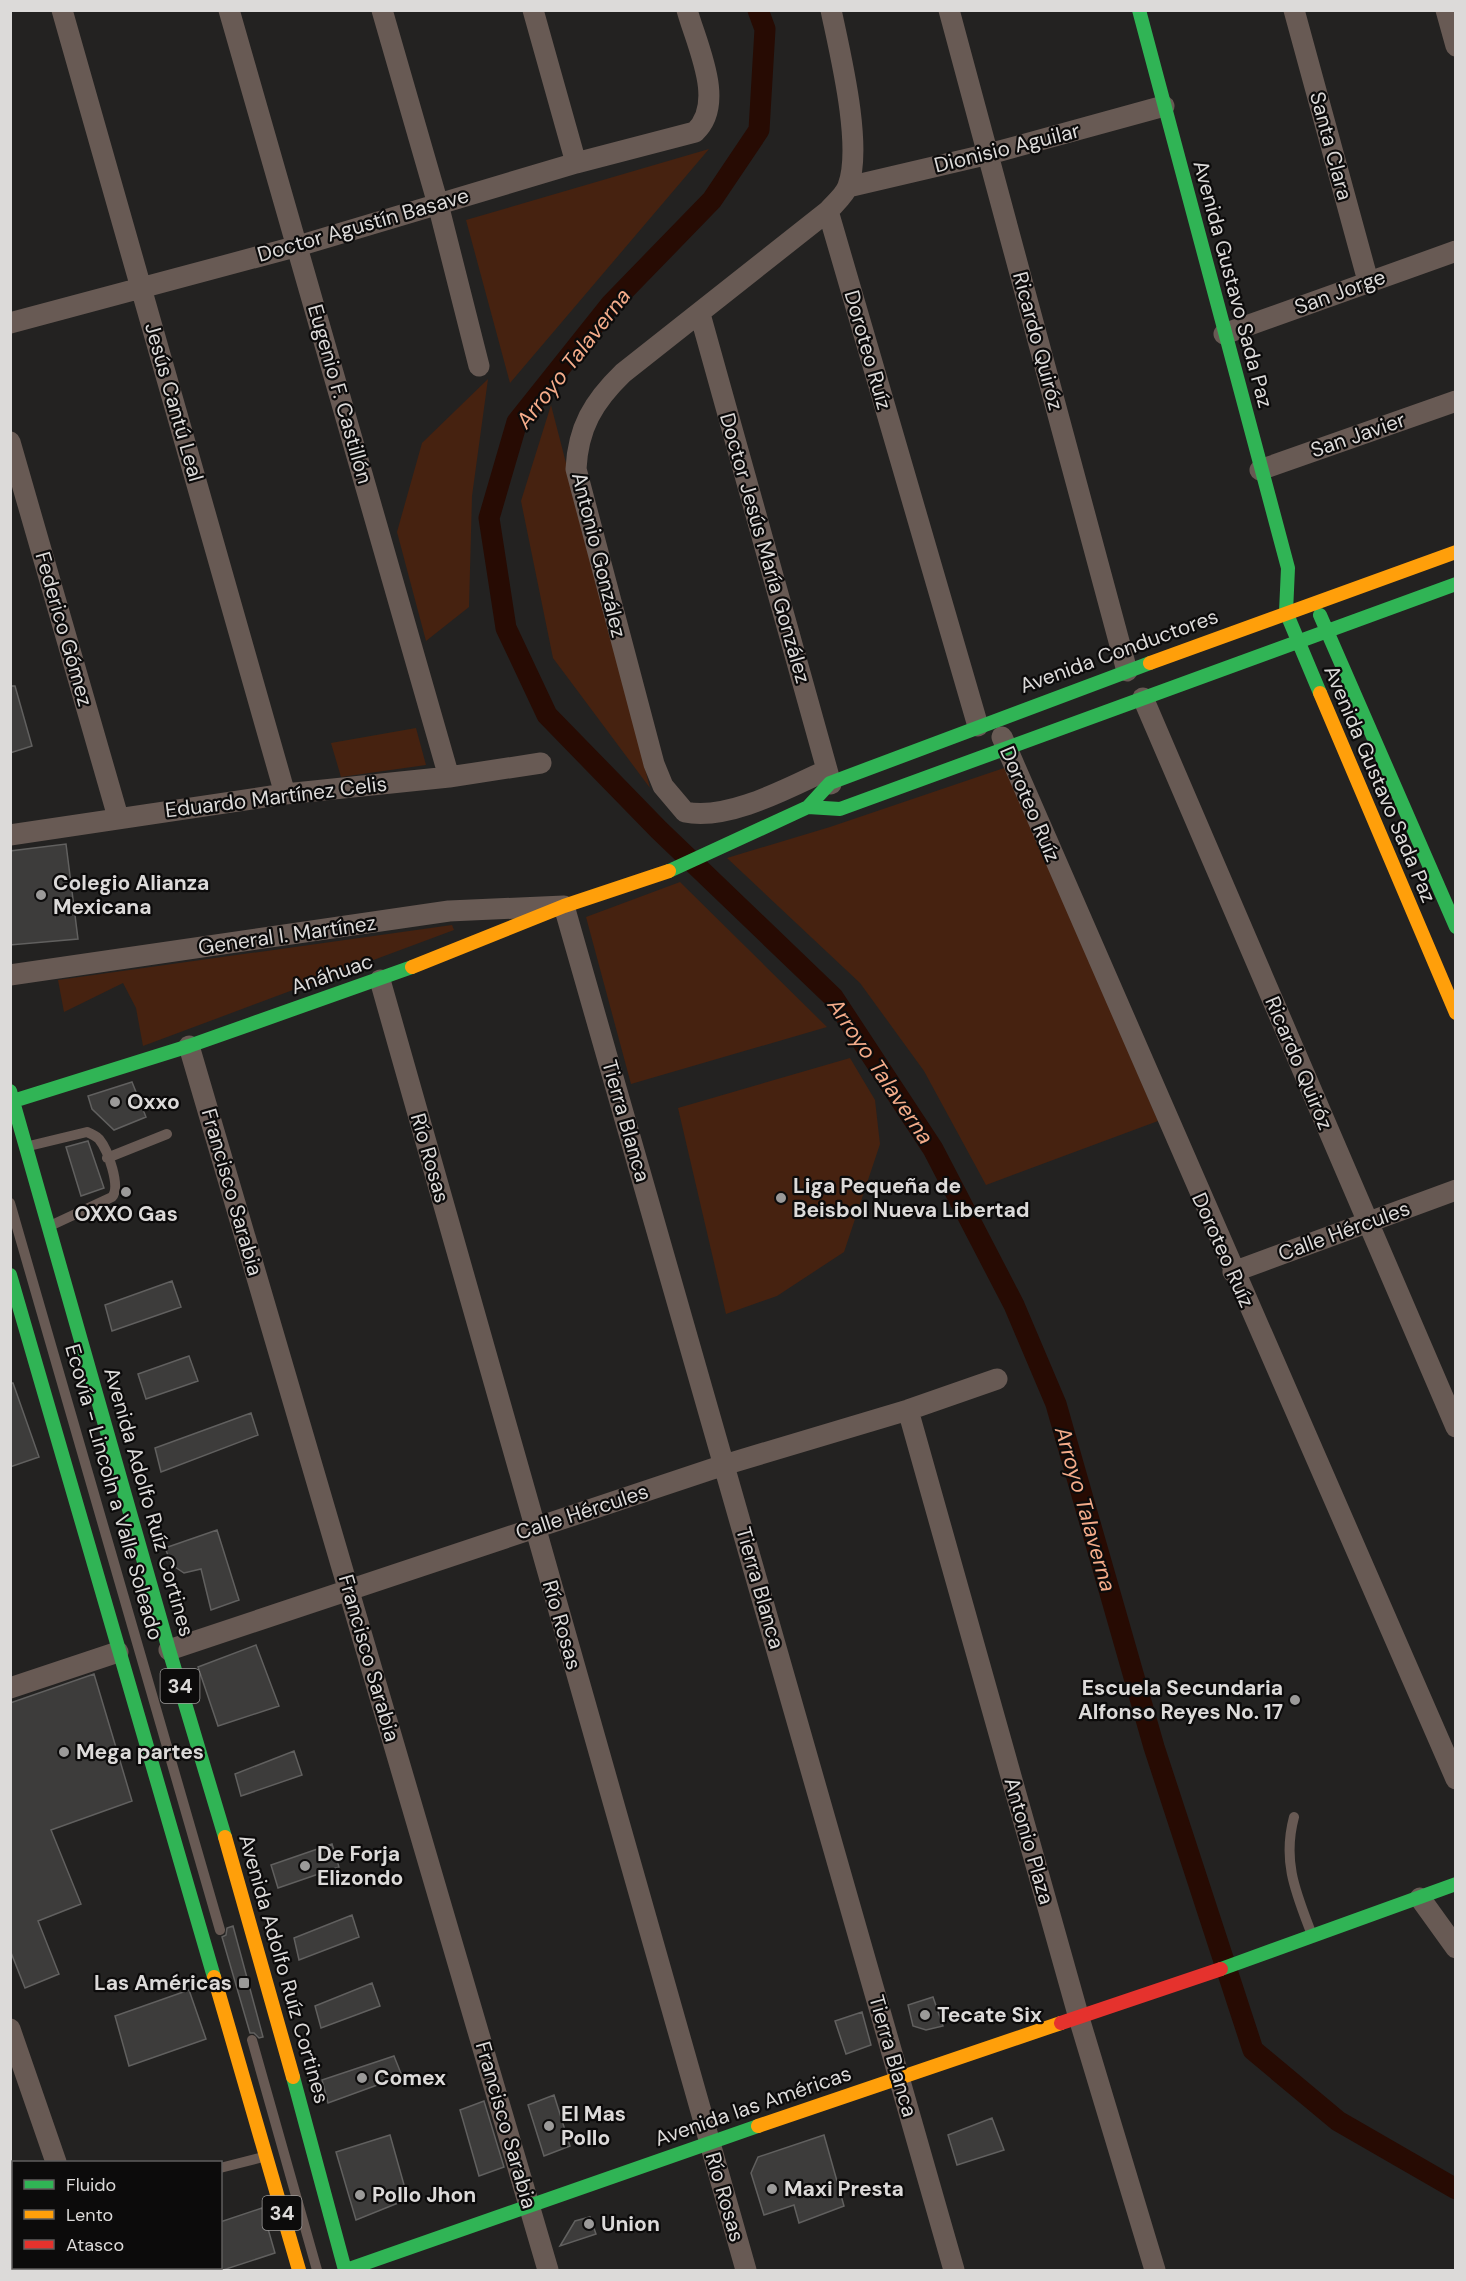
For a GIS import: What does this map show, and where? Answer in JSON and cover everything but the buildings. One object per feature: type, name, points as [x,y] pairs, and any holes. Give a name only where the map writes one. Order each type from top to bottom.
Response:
[{"type":"street","name":"Jesús Cantú Leal","points":[[62,10],[285,794]]},
{"type":"street","name":"Eugenio F. Castillón","points":[[230,10],[449,777]]},
{"type":"street","points":[[382,10],[438,204],[479,366]]},
{"type":"street","points":[[533,10],[576,163]]},
{"type":"street","name":"Doctor Agustín Basave","points":[[10,323],[141,286],[298,246],[576,163],[695,132],[707,116],[710,94],[687,10]]},
{"type":"street","points":[[828,211],[848,187],[852,126],[831,10]]},
{"type":"street","name":"Ricardo Quiróz","points":[[949,10],[1127,671]]},
{"type":"street","name":"Avenida Gustavo Sada Paz","points":[[1139,10],[1288,568],[1286,612],[1297,643],[1455,1013]]},
{"type":"street","name":"Santa Clara","points":[[1294,10],[1368,281]]},
{"type":"street","points":[[1446,10],[1455,46]]},
{"type":"street","name":"Dionisio Aguilar","points":[[848,187],[989,154],[1164,106]]},
{"type":"street","name":"Antonio González","points":[[828,211],[623,374],[603,393],[589,412],[577,450],[576,469],[643,730],[663,786],[685,812],[699,815],[726,810],[829,777]]},
{"type":"street","name":"Doroteo Ruíz","points":[[828,211],[987,723],[1005,749],[1455,1779]]},
{"type":"street","name":"San Jorge","points":[[1224,334],[1455,251]]},
{"type":"street","name":"Doctor Jesús María González","points":[[700,314],[829,777],[840,809]]},
{"type":"street","name":"San Javier","points":[[1260,470],[1455,401]]},
{"type":"street","name":"Federico Gómez","points":[[10,442],[118,817]]},
{"type":"street","name":"Avenida Conductores","points":[[808,807],[829,777],[987,723],[1286,612],[1308,594],[1455,552]]},
{"type":"street","name":"Avenida Gustavo Sada Paz","points":[[1288,568],[1308,594],[1326,632],[1455,927]]},
{"type":"street","name":"Avenida Conductores","points":[[660,875],[808,807],[840,809],[1455,584]]},
{"type":"street","name":"Ricardo Quiróz","points":[[1143,698],[1455,1426]]},
{"type":"street","name":"Eduardo Martínez Celis","points":[[10,835],[118,817],[285,794],[449,777],[541,763]]},
{"type":"street","name":"Anáhuac","points":[[11,1098],[189,1046],[380,980],[564,906],[660,875]]},
{"type":"street","name":"General I. Martínez","points":[[10,975],[449,911],[564,906]]},
{"type":"street","name":"Tierra Blanca","points":[[564,906],[954,2271]]},
{"type":"street","name":"Río Rosas","points":[[380,980],[746,2271]]},
{"type":"street","name":"Francisco Sarabia","points":[[189,1046],[548,2271]]},
{"type":"street","name":"Avenida Adolfo Ruíz Cortines","points":[[11,1098],[169,1650],[250,1918],[345,2271]]},
{"type":"street","name":"Calle Hércules","points":[[1233,1272],[1455,1190]]},
{"type":"street","name":"34","points":[[10,1275],[299,2271]]},
{"type":"street","name":"Calle Hércules","points":[[169,1650],[724,1465],[908,1410],[997,1379]]},
{"type":"street","name":"Antonio Plaza","points":[[908,1410],[1079,2018],[1155,2271]]},
{"type":"street","points":[[10,1688],[118,1652]]},
{"type":"street","name":"Avenida las Américas","points":[[345,2271],[899,2077],[1251,1959],[1455,1884]]},
{"type":"street","points":[[1419,1898],[1455,1948]]},
{"type":"street","points":[[10,2029],[55,2161]]},
{"type":"lane","points":[[26,1146],[87,1132],[99,1138],[117,1184],[116,1192],[112,1197],[49,1226]]},
{"type":"lane","points":[[107,1158],[166,1134]]},
{"type":"lane","name":"Ecovía - Lincoln a Valle Soleado","points":[[10,1203],[219,1930]]},
{"type":"lane","points":[[1294,1817],[1288,1840],[1292,1875],[1313,1937]]},
{"type":"lane","points":[[252,2040],[317,2271]]},
{"type":"lane","points":[[222,2167],[266,2156]]},
{"type":"shaded area","points":[[709,149],[510,383],[466,220]]},
{"type":"shaded area","points":[[488,379],[472,496],[469,607],[426,641],[397,532],[422,443]]},
{"type":"shaded area","points":[[551,405],[650,788],[553,658],[521,501]]},
{"type":"shaded area","points":[[416,728],[426,765],[341,777],[331,743]]},
{"type":"shaded area","points":[[1007,767],[1158,1121],[986,1185],[924,1071],[860,983],[727,858],[830,827]]},
{"type":"shaded area","points":[[680,882],[827,1027],[631,1084],[586,917]]},
{"type":"shaded area","points":[[452,925],[454,930],[143,1046],[136,1008],[123,983],[64,1012],[58,980]]},
{"type":"shaded area","name":"Liga Pequeña de Beisbol Nueva Libertad","points":[[850,1058],[875,1100],[880,1144],[844,1252],[777,1296],[726,1314],[678,1108]]},
{"type":"waterway","name":"Arroyo Talaverna","points":[[758,10],[765,29],[759,130],[712,200],[611,304],[517,422],[489,518],[506,628],[547,715],[659,830],[833,997],[933,1149],[1014,1305],[1056,1404],[1154,1747],[1253,2050],[1338,2121],[1456,2189]]},
{"type":"traffic: fast","points":[[1139,10],[1288,568],[1286,612],[1320,693]]},
{"type":"traffic: fast","points":[[808,807],[840,809],[1456,584]]},
{"type":"traffic: fast","points":[[1320,615],[1456,927]]},
{"type":"traffic: fast","points":[[669,871],[808,807],[830,783],[1150,663]]},
{"type":"traffic: fast","points":[[10,1102],[189,1046],[412,967]]},
{"type":"traffic: fast","points":[[10,1091],[169,1650],[225,1837]]},
{"type":"traffic: fast","points":[[10,1275],[214,1977]]},
{"type":"traffic: fast","points":[[1221,1969],[1456,1884]]},
{"type":"traffic: fast","points":[[293,2077],[345,2270]]},
{"type":"traffic: fast","points":[[346,2270],[758,2126]]},
{"type":"traffic: slow","points":[[1150,663],[1456,552]]},
{"type":"traffic: slow","points":[[1320,693],[1456,1013]]},
{"type":"traffic: slow","points":[[412,967],[564,906],[669,871]]},
{"type":"traffic: slow","points":[[225,1837],[293,2077]]},
{"type":"traffic: slow","points":[[214,1977],[299,2270]]},
{"type":"traffic: slow","points":[[758,2126],[1061,2023]]},
{"type":"traffic: jam","points":[[1061,2023],[1221,1969]]},
{"type":"place","name":"Colegio Alianza Mexicana","points":[[41,895]]},
{"type":"place","name":"Oxxo","points":[[115,1102]]},
{"type":"place","name":"OXXO Gas","points":[[126,1192]]},
{"type":"place","name":"Liga Pequeña de Beisbol Nueva Libertad","points":[[781,1198]]},
{"type":"place","name":"Escuela Secundaria Alfonso Reyes No. 17","points":[[1295,1700]]},
{"type":"place","name":"Mega partes","points":[[64,1752]]},
{"type":"place","name":"De Forja Elizondo","points":[[305,1866]]},
{"type":"place","name":"Las Américas","points":[[244,1983]]},
{"type":"place","name":"Tecate Six","points":[[925,2015]]},
{"type":"place","name":"Comex","points":[[362,2078]]},
{"type":"place","name":"El Mas Pollo","points":[[549,2126]]},
{"type":"place","name":"Maxi Presta","points":[[772,2189]]},
{"type":"place","name":"Pollo Jhon","points":[[360,2195]]},
{"type":"place","name":"Union","points":[[589,2224]]}]
